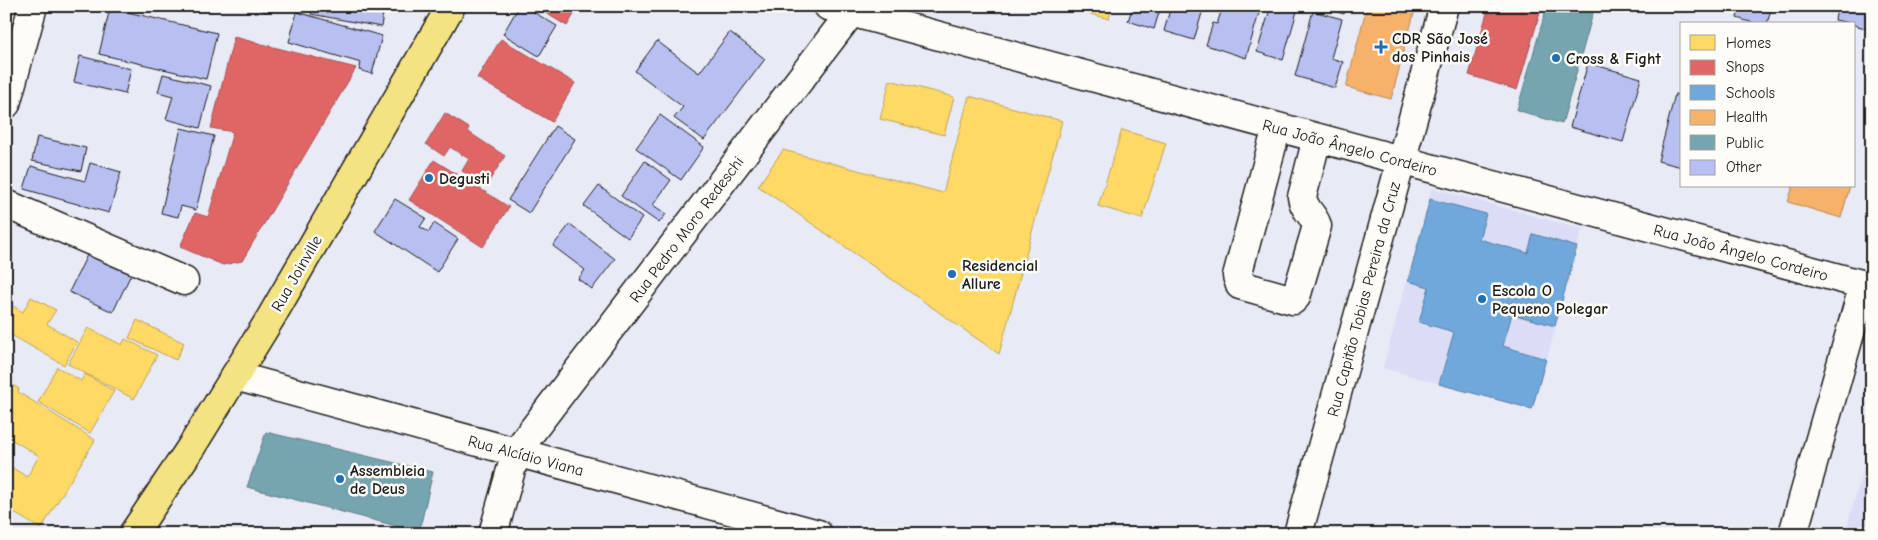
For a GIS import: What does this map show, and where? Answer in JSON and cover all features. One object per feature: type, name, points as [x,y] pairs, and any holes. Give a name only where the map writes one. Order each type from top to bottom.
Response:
[{"type":"main road","name":"Rua Joinville","points":[[133,534],[185,457],[270,318],[451,6]]},
{"type":"street","points":[[6,104],[33,6]]},
{"type":"street","name":"Rua Capitão Tobias Pereira da Cruz","points":[[1298,534],[1444,6]]},
{"type":"street","name":"Rua João Ângelo Cordeiro","points":[[845,8],[1317,138],[1868,286]]},
{"type":"street","name":"Rua Pedro Moro Redeschi","points":[[516,452],[845,8]]},
{"type":"street","points":[[1277,127],[1240,266],[1238,282],[1240,285],[1293,300],[1296,297],[1318,226],[1315,218],[1303,205],[1302,197],[1317,138]]},
{"type":"street","points":[[6,204],[184,281]]},
{"type":"street","points":[[1793,534],[1868,286]]},
{"type":"street","name":"Rua Alcídio Viana","points":[[235,376],[818,534]]},
{"type":"street","points":[[493,534],[516,452]]},
{"type":"shaded area","name":"Escola O Pequeno Polegar","points":[[1432,188],[1582,229],[1533,410],[1383,368]]},
{"type":"shaded area","points":[[1872,437],[1872,534],[1845,534]]},
{"type":"building: Homes","points":[[1060,6],[1112,6],[1109,19]]},
{"type":"building: Homes","points":[[890,80],[954,97],[944,135],[880,119]]},
{"type":"building: Homes","name":"Residencial Allure","points":[[969,96],[1062,121],[999,354],[758,186],[783,150],[943,193]]},
{"type":"building: Homes","points":[[1122,130],[1166,143],[1142,219],[1098,206]]},
{"type":"building: Homes","points":[[31,297],[56,310],[47,324],[77,342],[64,365],[6,332],[6,314],[11,305],[23,312]]},
{"type":"building: Homes","points":[[137,320],[184,343],[176,360],[129,338]]},
{"type":"building: Homes","points":[[88,328],[122,345],[125,339],[157,355],[134,399],[68,364]]},
{"type":"building: Homes","points":[[57,367],[81,381],[85,374],[114,391],[90,433],[38,402]]},
{"type":"building: Homes","points":[[6,381],[19,389],[18,392],[95,440],[41,529],[6,508],[6,469],[8,465],[27,477],[39,456],[6,436]]},
{"type":"building: Shops","points":[[534,6],[579,6],[567,26]]},
{"type":"building: Shops","points":[[1489,6],[1542,6],[1517,90],[1469,75]]},
{"type":"building: Shops","points":[[234,37],[356,68],[242,261],[223,265],[180,247],[195,213],[208,217],[233,132],[211,128]]},
{"type":"building: Shops","points":[[501,39],[575,83],[552,122],[477,78]]},
{"type":"building: Shops","points":[[445,113],[469,128],[467,131],[505,156],[486,186],[462,171],[469,159],[450,147],[444,156],[426,144]]},
{"type":"building: Shops","points":[[434,160],[509,207],[483,247],[409,200]]},
{"type":"building: Schools","name":"Escola O Pequeno Polegar","points":[[1430,199],[1486,214],[1479,239],[1528,253],[1533,234],[1577,247],[1555,326],[1512,314],[1503,346],[1546,359],[1532,409],[1439,384],[1454,332],[1419,322],[1429,287],[1408,281]]},
{"type":"building: Health","name":"CDR São José dos Pinhais","points":[[1367,6],[1416,6],[1391,99],[1346,87]]},
{"type":"building: Health","points":[[1792,188],[1849,188],[1841,218],[1788,202]]},
{"type":"building: Public","name":"Cross & Fight","points":[[1547,6],[1595,6],[1562,124],[1517,110]]},
{"type":"building: Public","name":"Assembleia de Deus","points":[[266,432],[433,472],[419,532],[247,487]]},
{"type":"building: Other","points":[[132,6],[148,6],[147,10]]},
{"type":"building: Other","points":[[251,6],[270,6],[267,12]]},
{"type":"building: Other","points":[[312,6],[384,6],[381,27],[311,14]]},
{"type":"building: Other","points":[[519,6],[523,6],[557,26],[539,56],[503,34]]},
{"type":"building: Other","points":[[1133,6],[1161,6],[1154,29],[1128,21]]},
{"type":"building: Other","points":[[1171,6],[1204,6],[1194,40],[1164,31]]},
{"type":"building: Other","points":[[1223,6],[1261,6],[1246,58],[1206,45],[1213,23],[1217,24]]},
{"type":"building: Other","points":[[1271,6],[1281,6],[1297,11],[1283,60],[1257,52]]},
{"type":"building: Other","points":[[1318,6],[1346,6],[1344,14]]},
{"type":"building: Other","points":[[1740,6],[1772,6],[1768,22],[1750,22],[1737,18]]},
{"type":"building: Other","points":[[1828,6],[1872,6],[1872,30],[1856,26],[1856,22],[1835,20],[1837,9]]},
{"type":"building: Other","points":[[110,8],[217,33],[206,79],[99,54]]},
{"type":"building: Other","points":[[1313,11],[1342,19],[1331,58],[1343,62],[1335,88],[1295,76]]},
{"type":"building: Other","points":[[297,12],[382,36],[372,74],[359,70],[361,63],[289,42]]},
{"type":"building: Other","points":[[730,32],[765,59],[704,140],[674,118],[683,107],[635,71],[657,41],[699,73]]},
{"type":"building: Other","points":[[80,56],[131,69],[125,94],[74,82]]},
{"type":"building: Other","points":[[1588,63],[1641,78],[1623,142],[1570,127]]},
{"type":"building: Other","points":[[163,74],[211,86],[200,128],[166,119],[173,96],[158,92]]},
{"type":"building: Other","points":[[1675,94],[1680,95],[1680,166],[1658,161]]},
{"type":"building: Other","points":[[660,115],[704,147],[681,180],[636,148]]},
{"type":"building: Other","points":[[555,126],[575,139],[529,213],[508,200]]},
{"type":"building: Other","points":[[181,128],[214,136],[196,210],[181,206],[178,217],[161,213]]},
{"type":"building: Other","points":[[37,137],[86,148],[81,171],[32,161]]},
{"type":"building: Other","points":[[645,161],[671,180],[653,205],[666,214],[659,223],[621,196]]},
{"type":"building: Other","points":[[90,163],[121,172],[109,213],[24,189],[31,166],[85,181]]},
{"type":"building: Other","points":[[599,186],[642,218],[628,238],[584,206]]},
{"type":"building: Other","points":[[395,199],[426,218],[420,227],[429,232],[434,223],[458,239],[437,272],[375,231]]},
{"type":"building: Other","points":[[570,224],[615,259],[592,289],[578,279],[585,270],[553,246]]},
{"type":"building: Other","points":[[91,247],[134,268],[113,312],[69,292]]},
{"type":"place","name":"CDR São José dos Pinhais","points":[[1381,47]]},
{"type":"place","name":"Cross & Fight","points":[[1556,58]]},
{"type":"place","name":"Degusti","points":[[429,178]]},
{"type":"place","name":"Residencial Allure","points":[[952,274]]},
{"type":"place","name":"Escola O Pequeno Polegar","points":[[1482,299]]},
{"type":"place","name":"Assembleia de Deus","points":[[340,479]]}]
